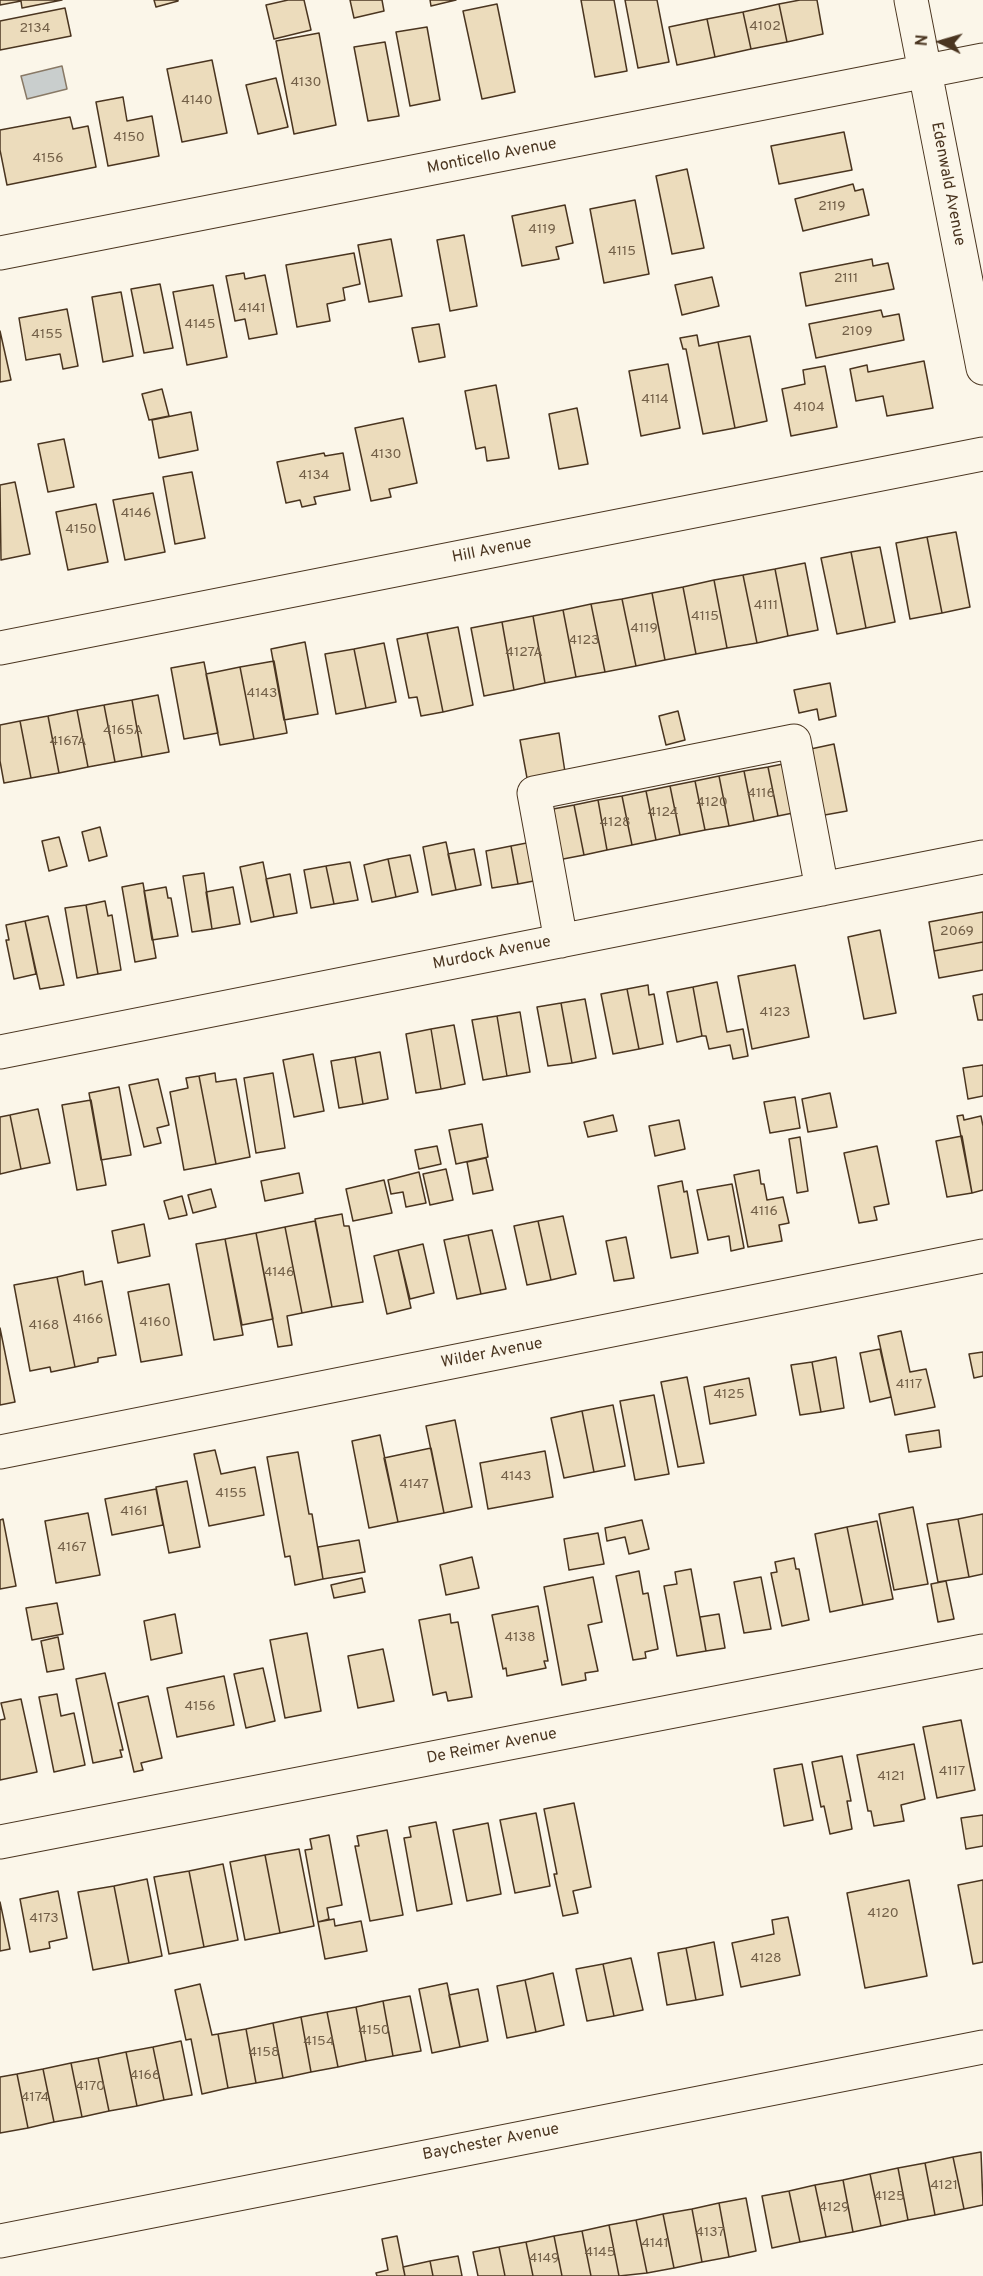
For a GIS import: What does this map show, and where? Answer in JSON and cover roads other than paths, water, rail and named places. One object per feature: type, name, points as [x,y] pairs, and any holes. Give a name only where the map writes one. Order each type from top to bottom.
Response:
[{"type":"street","name":"Edenwald Avenue","points":[[910,0],[983,368]]},
{"type":"street","name":"Monticello Avenue","points":[[0,253],[983,60]]},
{"type":"street","name":"Hill Avenue","points":[[0,648],[983,454]]},
{"type":"street","points":[[561,941],[534,793],[794,741],[822,889]]},
{"type":"street","name":"Murdock Avenue","points":[[0,1052],[983,857]]},
{"type":"street","name":"Wilder Avenue","points":[[0,1452],[983,1256]]},
{"type":"street","name":"De Reimer Avenue","points":[[0,1842],[983,1651]]},
{"type":"street","name":"Baychester Avenue","points":[[0,2241],[983,2047]]}]
